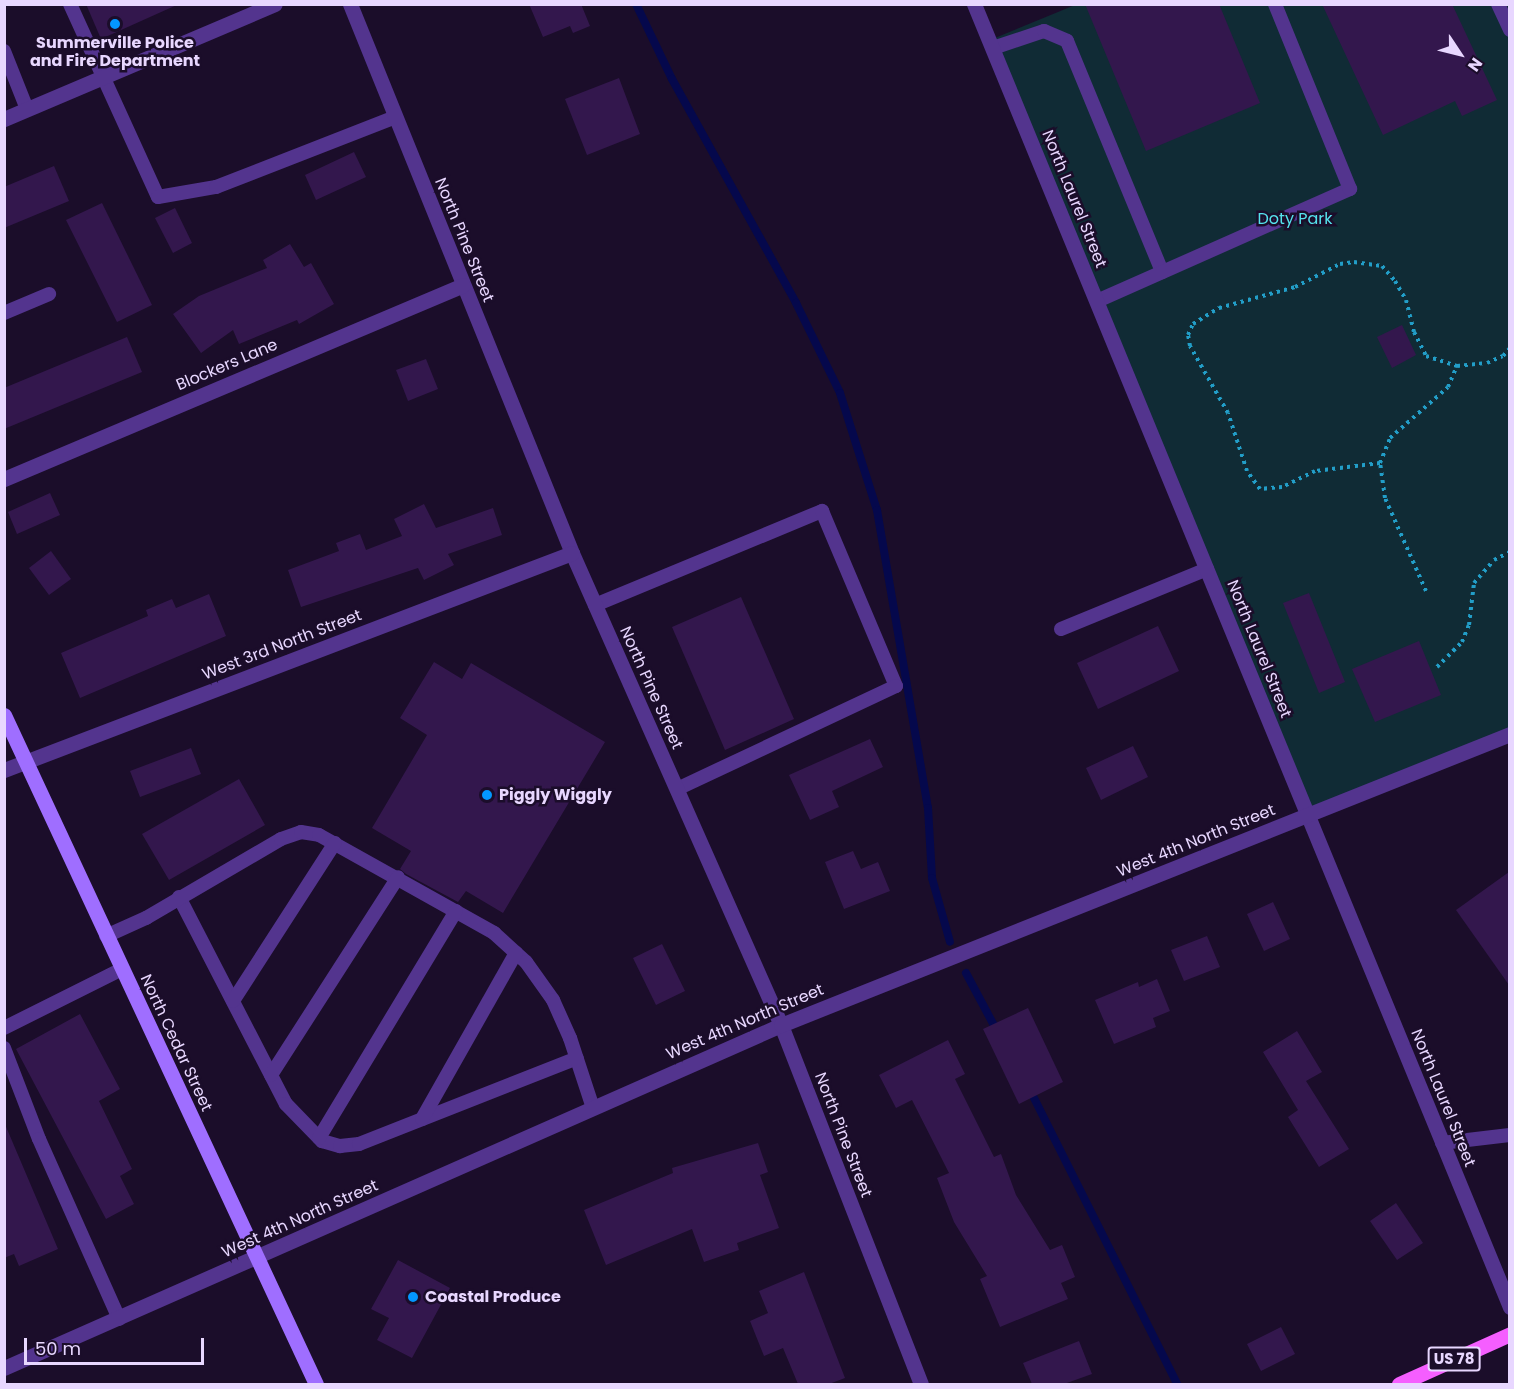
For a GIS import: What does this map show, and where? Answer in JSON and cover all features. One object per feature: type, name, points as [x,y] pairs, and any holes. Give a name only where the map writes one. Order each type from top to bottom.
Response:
[{"type":"main road","name":"US 78","points":[[1399,1384],[1509,1334]]},
{"type":"street","points":[[4,119],[275,4]]},
{"type":"street","name":"North Pine Street","points":[[350,4],[572,553],[781,1025],[921,1384]]},
{"type":"street","name":"North Laurel Street","points":[[974,4],[1509,1307]]},
{"type":"street","name":"Blockers Lane","points":[[4,479],[464,285]]},
{"type":"street","name":"West 3rd North Street","points":[[4,770],[572,553]]},
{"type":"street","name":"North Cedar Street","points":[[4,715],[24,764],[316,1384]]},
{"type":"street","name":"West 4th North Street","points":[[4,1368],[257,1259],[592,1105],[781,1025],[1509,734]]},
{"type":"lane","points":[[70,4],[101,78],[158,197],[216,187],[396,117]]},
{"type":"lane","points":[[1097,301],[1350,189],[1275,4]]},
{"type":"lane","points":[[1498,4],[1509,30]]},
{"type":"lane","points":[[993,48],[1044,31],[1067,41],[1162,272]]},
{"type":"lane","points":[[4,51],[27,109]]},
{"type":"lane","points":[[4,313],[49,294]]},
{"type":"lane","points":[[595,605],[822,511],[896,686],[677,789]]},
{"type":"lane","points":[[1061,629],[1207,569]]},
{"type":"lane","points":[[106,936],[146,918],[281,839],[301,832],[319,835],[398,877],[494,933],[516,953],[553,1000],[577,1058],[592,1105]]},
{"type":"lane","points":[[233,1002],[335,843]]},
{"type":"lane","points":[[272,1075],[398,877]]},
{"type":"lane","points":[[179,897],[286,1104],[319,1138],[340,1146],[359,1144],[577,1058]]},
{"type":"lane","points":[[319,1138],[456,911]]},
{"type":"lane","points":[[422,1119],[516,953]]},
{"type":"lane","points":[[4,1028],[122,969]]},
{"type":"lane","points":[[4,1048],[39,1138],[119,1319]]},
{"type":"lane","points":[[1442,1143],[1509,1135]]},
{"type":"path","points":[[1380,463],[1315,471],[1282,487],[1260,489],[1247,471],[1228,413],[1190,346],[1188,334],[1193,324],[1219,308],[1295,287],[1340,264],[1367,263],[1382,266],[1395,281],[1406,300],[1414,332],[1426,356],[1457,366],[1487,363],[1503,357],[1509,348]]},
{"type":"path","points":[[1426,591],[1385,498],[1380,463],[1390,438],[1448,387],[1457,366]]},
{"type":"path","points":[[1437,667],[1462,642],[1469,625],[1474,583],[1494,560],[1509,552]]},
{"type":"green space","name":"Doty Park","points":[[1075,5],[1509,5],[1509,733],[1308,816],[990,40]]},
{"type":"building","name":"Summerville Police and Fire Department","points":[[86,4],[179,4],[101,39]]},
{"type":"building","points":[[529,4],[581,4],[590,26],[573,33],[570,26],[543,37]]},
{"type":"building","points":[[1085,4],[1219,4],[1260,103],[1146,151]]},
{"type":"building","points":[[1322,4],[1452,4],[1497,100],[1462,116],[1455,101],[1383,135]]},
{"type":"building","points":[[619,78],[640,134],[587,155],[565,99]]},
{"type":"building","points":[[354,152],[366,177],[316,200],[305,175]]},
{"type":"building","points":[[54,166],[69,201],[4,228],[4,187]]},
{"type":"building","points":[[102,203],[152,305],[117,322],[66,220]]},
{"type":"building","points":[[175,208],[192,243],[173,253],[155,218]]},
{"type":"building","points":[[290,244],[304,267],[311,263],[334,304],[299,324],[297,320],[239,344],[233,330],[201,353],[173,314],[199,296],[267,268],[263,260]]},
{"type":"building","points":[[1402,325],[1416,355],[1392,368],[1377,337]]},
{"type":"building","points":[[127,337],[142,372],[4,429],[4,388]]},
{"type":"building","points":[[426,359],[438,389],[408,401],[396,370]]},
{"type":"building","points":[[50,493],[60,515],[17,534],[8,512]]},
{"type":"building","points":[[424,504],[436,528],[493,508],[502,535],[448,554],[454,565],[424,580],[418,568],[301,607],[288,570],[339,551],[336,543],[360,534],[366,550],[402,536],[394,519]]},
{"type":"building","points":[[51,551],[71,579],[49,595],[29,568]]},
{"type":"building","points":[[1309,593],[1345,682],[1319,693],[1283,603]]},
{"type":"building","points":[[209,594],[226,636],[80,698],[61,653],[148,616],[146,610],[172,599],[176,608]]},
{"type":"building","points":[[741,597],[794,719],[725,750],[672,627]]},
{"type":"building","points":[[1158,626],[1179,671],[1098,709],[1077,663]]},
{"type":"building","points":[[1419,641],[1441,695],[1375,722],[1352,669]]},
{"type":"building","points":[[434,662],[462,679],[471,663],[605,742],[503,913],[466,891],[458,902],[406,874],[400,869],[411,851],[372,828],[427,735],[400,718]]},
{"type":"building","points":[[870,739],[883,767],[832,791],[839,807],[810,820],[789,775]]},
{"type":"building","points":[[1133,746],[1148,777],[1101,800],[1086,768]]},
{"type":"building","points":[[191,748],[201,774],[140,797],[130,771]]},
{"type":"building","points":[[239,779],[265,825],[169,880],[142,834]]},
{"type":"building","points":[[853,851],[861,869],[878,862],[890,891],[844,909],[825,862]]},
{"type":"building","points":[[1509,872],[1509,985],[1456,910]]},
{"type":"building","points":[[1273,902],[1290,939],[1264,951],[1247,914]]},
{"type":"building","points":[[1207,936],[1220,967],[1184,981],[1171,950]]},
{"type":"building","points":[[662,944],[685,991],[656,1005],[633,958]]},
{"type":"building","points":[[1157,979],[1170,1011],[1153,1018],[1156,1027],[1114,1044],[1095,1000],[1138,982],[1139,987]]},
{"type":"building","points":[[1028,1008],[1063,1082],[1019,1104],[983,1029]]},
{"type":"building","points":[[80,1014],[120,1089],[99,1101],[132,1169],[120,1176],[134,1204],[106,1219],[16,1049]]},
{"type":"building","points":[[1297,1031],[1322,1072],[1306,1081],[1349,1149],[1319,1167],[1288,1117],[1298,1110],[1263,1052]]},
{"type":"building","points":[[948,1040],[965,1074],[955,1079],[994,1157],[1001,1154],[1016,1195],[1050,1250],[1062,1245],[1075,1277],[1061,1283],[1068,1299],[1000,1327],[980,1279],[987,1276],[954,1222],[937,1178],[949,1173],[912,1100],[896,1108],[879,1075]]},
{"type":"building","points":[[4,1122],[58,1249],[19,1266],[14,1254],[4,1258]]},
{"type":"building","points":[[758,1143],[768,1172],[760,1175],[779,1228],[737,1243],[739,1250],[704,1262],[692,1229],[606,1265],[584,1210],[673,1173],[672,1168]]},
{"type":"building","points":[[1396,1203],[1423,1243],[1397,1260],[1370,1221]]},
{"type":"building","points":[[398,1260],[450,1288],[412,1358],[377,1340],[389,1318],[371,1309]]},
{"type":"building","points":[[804,1272],[845,1378],[829,1384],[798,1384],[783,1348],[764,1356],[750,1321],[768,1313],[759,1291]]},
{"type":"building","points":[[1281,1327],[1295,1354],[1261,1371],[1247,1344]]},
{"type":"building","points":[[1079,1341],[1092,1374],[1064,1384],[1032,1384],[1023,1363]]},
{"type":"waterway","points":[[636,4],[672,79],[796,303],[840,393],[877,510],[928,808],[932,878],[950,942]]},
{"type":"waterway","points":[[966,973],[998,1033]]},
{"type":"waterway","points":[[1029,1088],[1177,1384]]},
{"type":"place","name":"Summerville Police and Fire Department","points":[[115,24]]},
{"type":"place","name":"Piggly Wiggly","points":[[487,795]]},
{"type":"place","name":"Coastal Produce","points":[[413,1297]]}]
